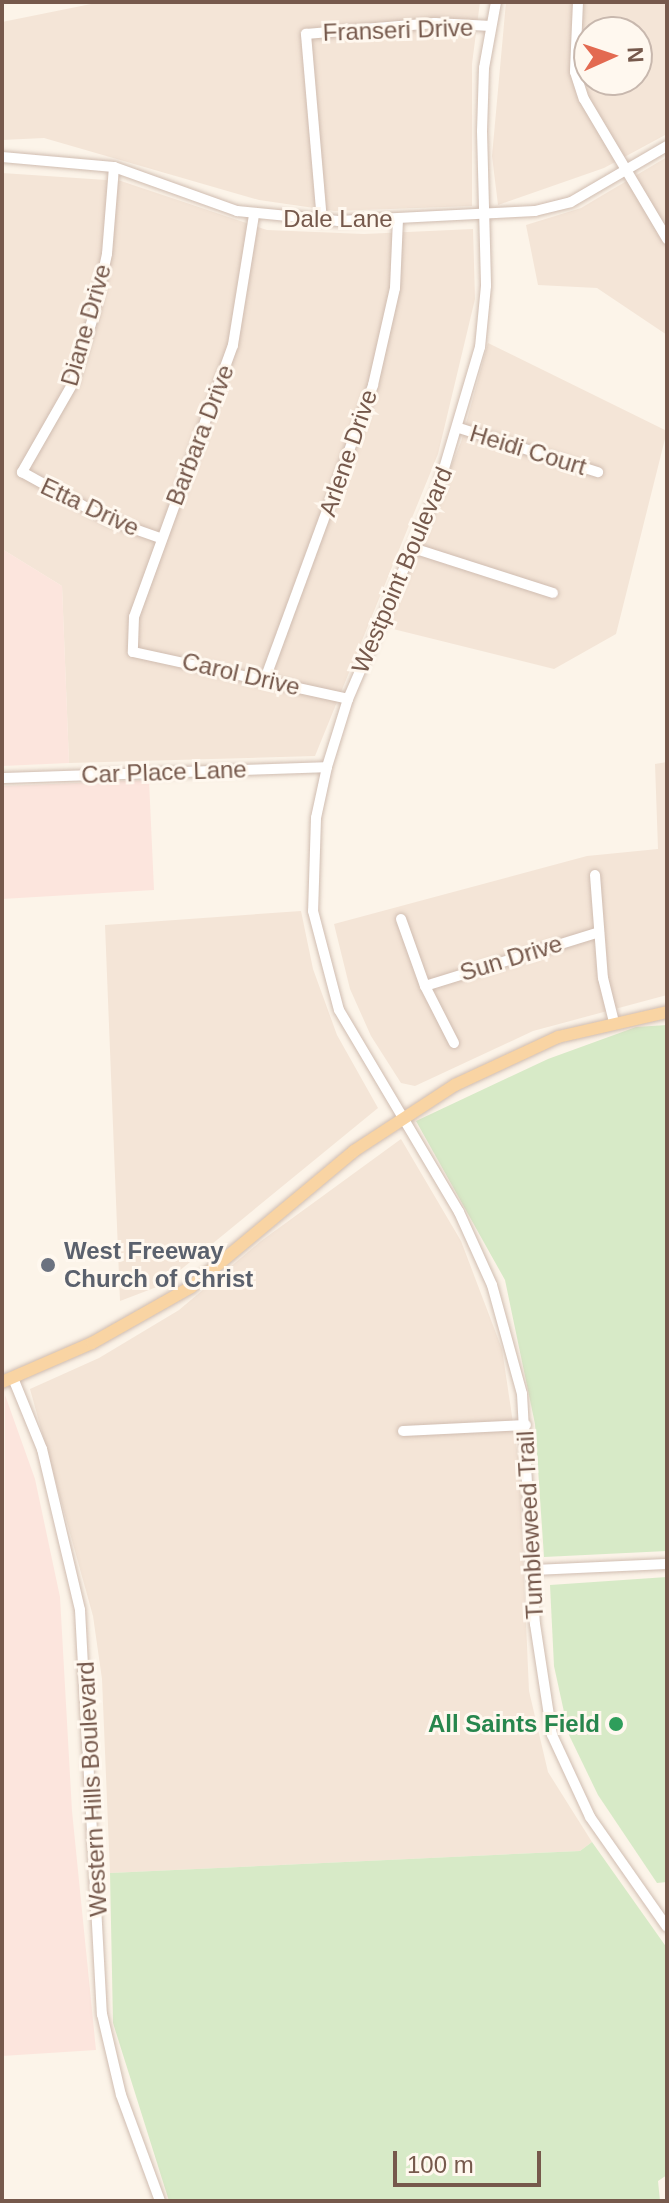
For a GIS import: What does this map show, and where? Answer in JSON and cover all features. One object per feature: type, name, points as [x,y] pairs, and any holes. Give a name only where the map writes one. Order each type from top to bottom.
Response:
[{"type":"main road","points":[[7,1380],[92,1343],[191,1287],[401,1117],[518,1053],[614,1022],[667,1012]]},
{"type":"street","name":"Westpoint Boulevard","points":[[401,1117],[349,1033],[318,944],[313,850],[327,767],[348,699],[413,548],[459,428],[480,347],[486,216],[482,131],[496,2]]},
{"type":"street","points":[[578,2],[575,72],[624,169],[667,239]]},
{"type":"street","name":"Franseri Drive","points":[[322,221],[306,34],[435,23],[491,26]]},
{"type":"street","name":"Dale Lane","points":[[2,157],[114,167],[254,215],[322,221],[486,216],[571,202],[667,146]]},
{"type":"street","name":"Diane Drive","points":[[22,472],[73,383],[94,314],[107,254],[114,167]]},
{"type":"street","name":"Barbara Drive","points":[[133,652],[134,617],[160,538],[214,408],[233,345],[254,215]]},
{"type":"street","name":"Arlene Drive","points":[[265,679],[373,385],[395,288],[398,219]]},
{"type":"street","name":"Heidi Court","points":[[459,428],[598,472]]},
{"type":"street","name":"Etta Drive","points":[[22,472],[109,520],[160,538]]},
{"type":"street","points":[[413,548],[553,593]]},
{"type":"street","name":"Carol Drive","points":[[133,652],[348,699]]},
{"type":"street","name":"Car Place Lane","points":[[2,778],[327,767]]},
{"type":"street","points":[[595,875],[599,932],[614,1022]]},
{"type":"street","points":[[401,919],[425,986],[454,1043]]},
{"type":"street","name":"Sun Drive","points":[[425,986],[599,932]]},
{"type":"street","name":"Tumbleweed Trail","points":[[401,1117],[476,1244],[511,1343],[526,1425],[542,1689],[558,1753],[590,1817],[667,1927]]},
{"type":"street","name":"Western Hills Boulevard","points":[[7,1380],[42,1449],[80,1610],[102,2014],[121,2095],[160,2201]]},
{"type":"street","points":[[403,1431],[526,1425]]},
{"type":"street","points":[[533,1570],[667,1564]]},
{"type":"shaded area","points":[[101,2],[480,2],[472,64],[472,206],[335,211],[259,200],[44,138],[2,140],[2,22]]},
{"type":"shaded area","points":[[506,2],[667,2],[667,134],[604,168],[498,205],[492,156]]},
{"type":"shaded area","points":[[667,157],[667,335],[597,288],[538,285],[526,225],[581,208]]},
{"type":"shaded area","points":[[2,173],[121,181],[267,230],[364,234],[473,229],[475,299],[438,454],[315,756],[69,763],[62,586],[2,549]]},
{"type":"shaded area","points":[[488,343],[667,431],[616,634],[554,669],[385,627],[461,442]]},
{"type":"shaded area","points":[[2,549],[62,586],[69,763],[2,766]]},
{"type":"shaded area","points":[[667,762],[667,995],[533,1031],[415,1086],[401,1083],[371,1036],[350,989],[334,924],[587,856],[658,849],[655,764]]},
{"type":"shaded area","points":[[149,780],[154,890],[2,899],[2,786]]},
{"type":"shaded area","points":[[301,911],[313,969],[337,1035],[378,1108],[162,1285],[120,1301],[105,925]]},
{"type":"shaded area","points":[[401,1139],[461,1241],[502,1349],[519,1463],[529,1691],[548,1772],[592,1842],[580,1851],[110,1873],[102,1679],[93,1616],[30,1389],[99,1358],[179,1310],[261,1241]]},
{"type":"shaded area","points":[[5,1395],[35,1479],[60,1597],[72,1811],[96,2050],[2,2056]]},
{"type":"green space","points":[[667,1025],[667,1551],[544,1557],[535,1424],[505,1280],[416,1121],[548,1059],[636,1027]]},
{"type":"green space","name":"All Saints Field","points":[[667,1577],[667,1882],[657,1883],[598,1795],[569,1735],[554,1666],[550,1585]]},
{"type":"green space","points":[[592,1842],[667,1948],[667,2175],[658,2181],[660,2201],[169,2201],[113,2023],[110,1873],[580,1851]]},
{"type":"place","name":"West Freeway Church of Christ","points":[[48,1265]]},
{"type":"place","name":"All Saints Field","points":[[616,1724]]}]
